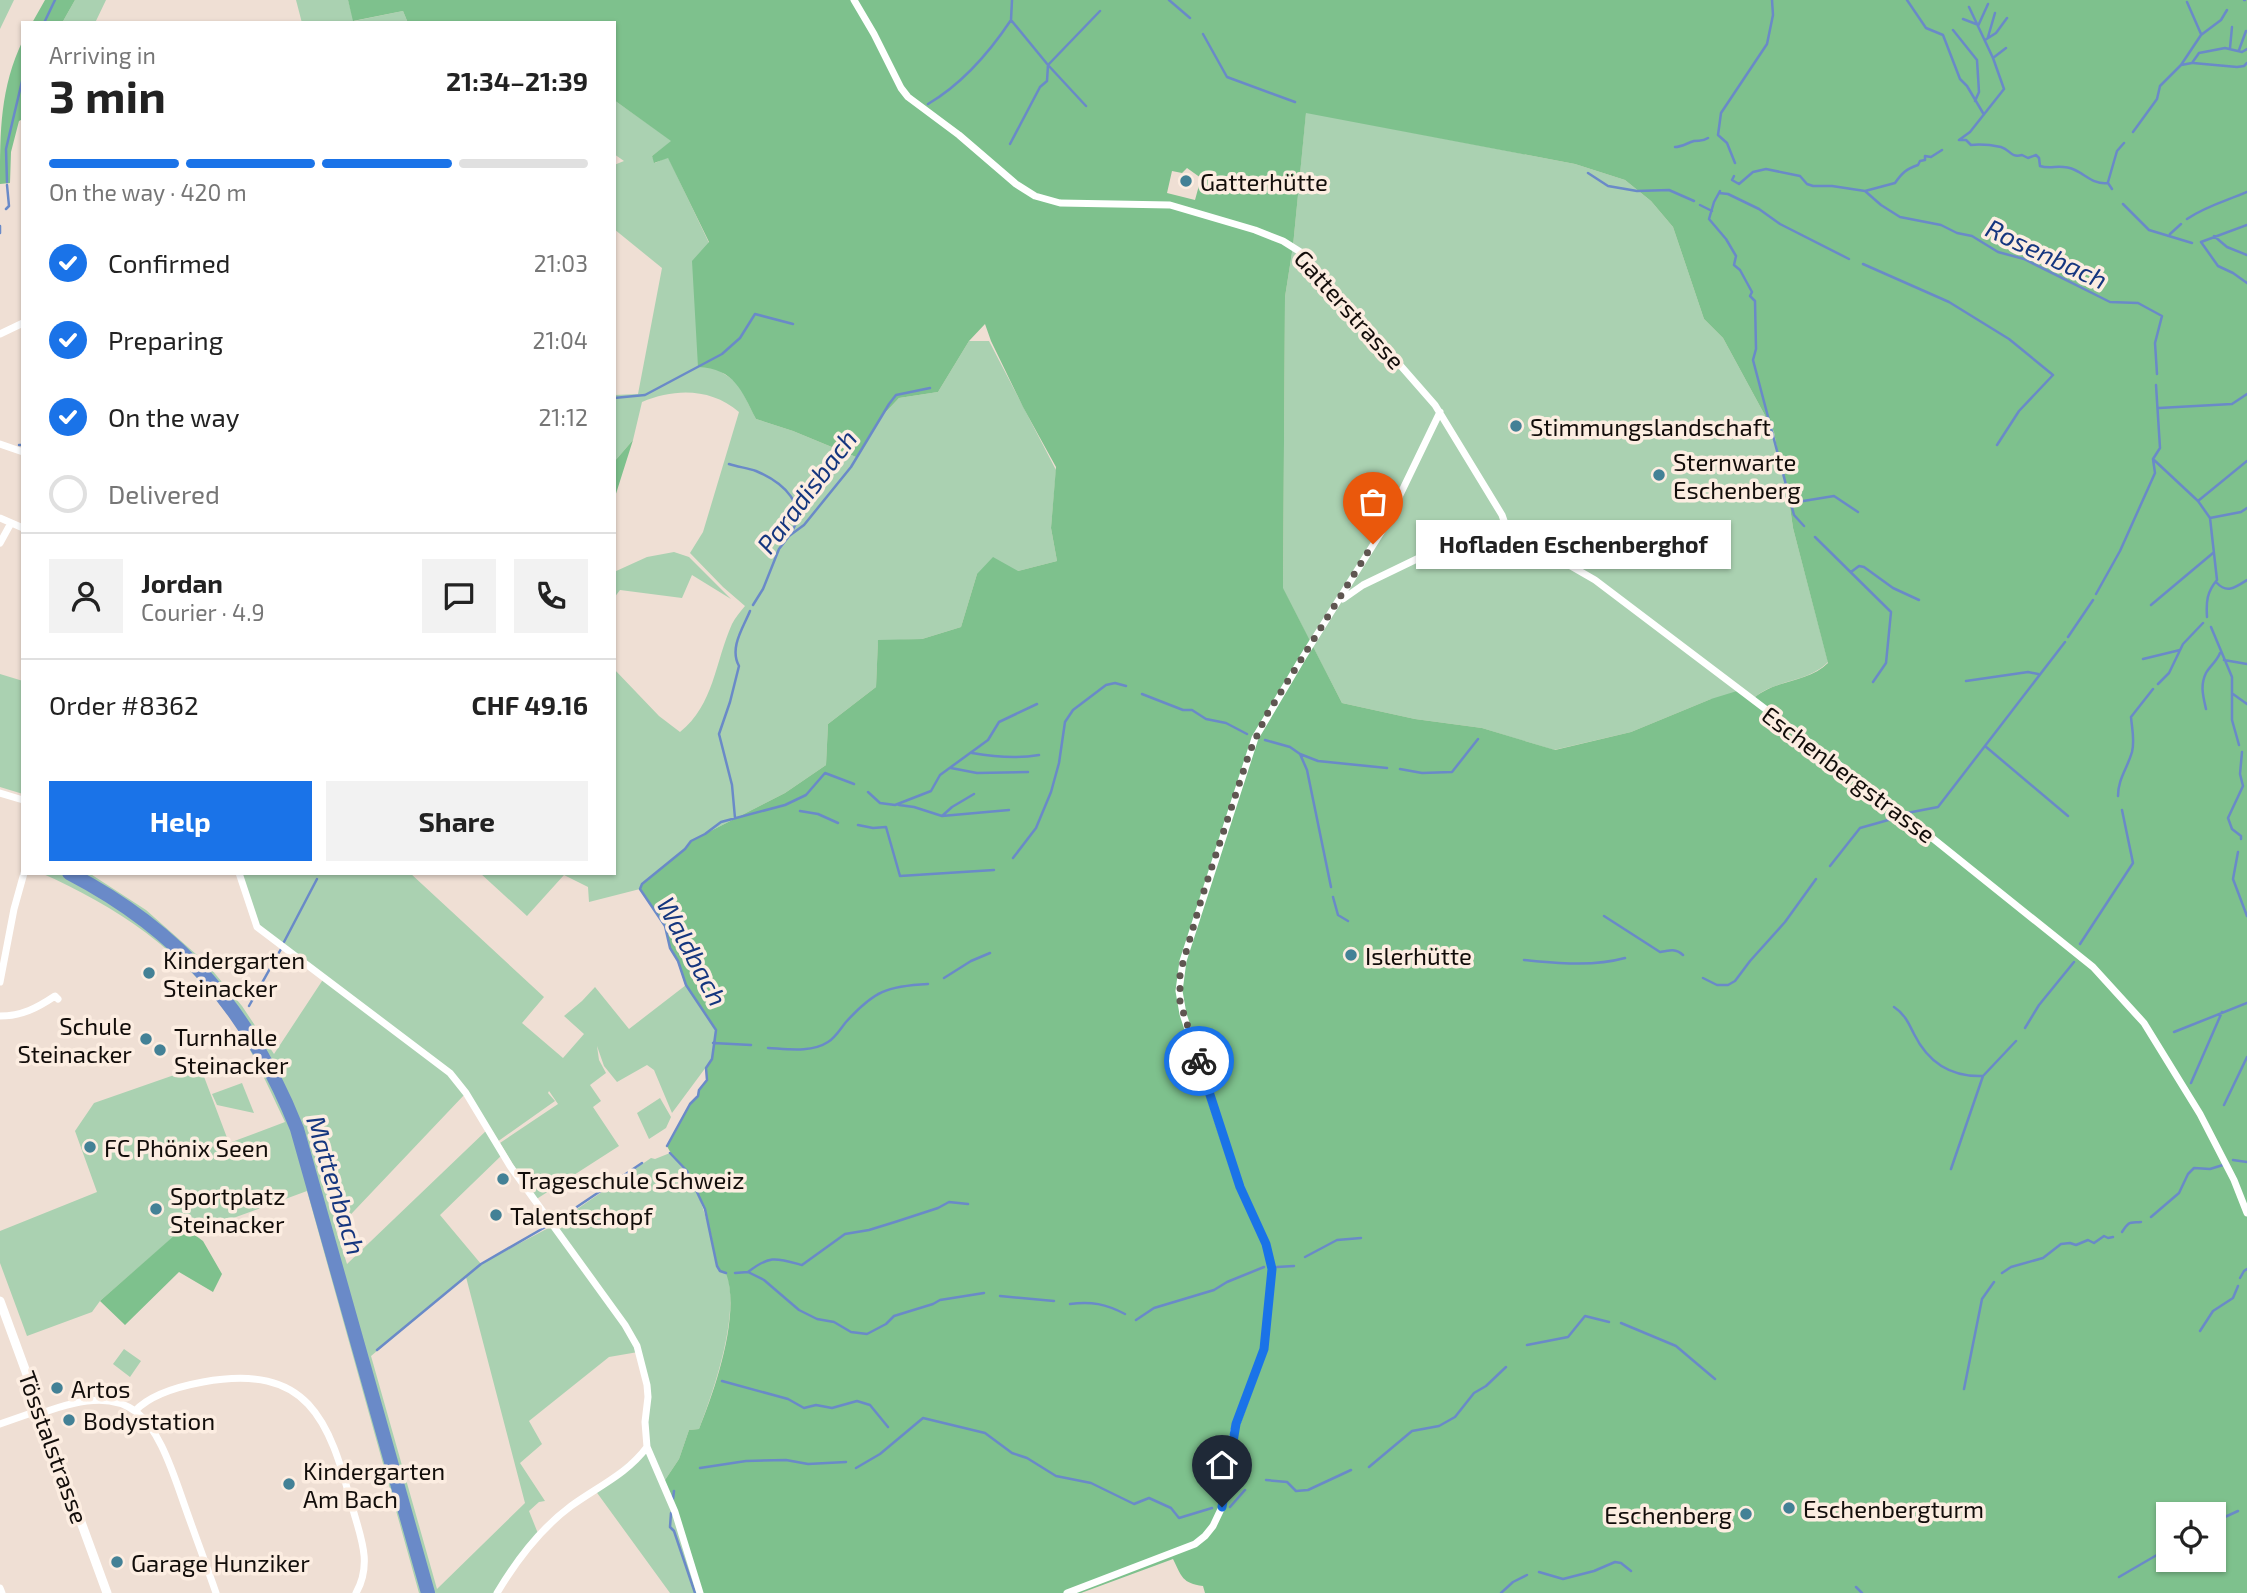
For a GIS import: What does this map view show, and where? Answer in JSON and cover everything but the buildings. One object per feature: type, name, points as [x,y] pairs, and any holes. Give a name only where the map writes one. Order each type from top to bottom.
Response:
[{"type":"main road","name":"Tösstalstrasse","points":[[0,1301],[107,1593]]},
{"type":"street","name":"Gatterstrasse","points":[[854,0],[908,97],[967,141],[1016,184],[1039,198],[1059,204],[1170,205],[1243,226],[1293,246],[1310,261],[1426,392],[1502,516],[1514,550]]},
{"type":"street","points":[[0,334],[21,324]]},
{"type":"street","name":"Eschenbergstrasse","points":[[1067,1593],[1195,1544],[1213,1526],[1222,1507],[1236,1424],[1264,1349],[1272,1269],[1266,1244],[1236,1175],[1183,1014],[1179,991],[1180,973],[1202,897],[1257,734],[1385,526],[1440,412]]},
{"type":"street","points":[[0,444],[21,451]]},
{"type":"street","points":[[0,518],[21,527]]},
{"type":"street","points":[[0,543],[11,523]]},
{"type":"street","name":"Eschenbergstrasse","points":[[1336,605],[1357,588],[1446,544],[1462,542],[1560,561],[1595,580],[1875,792],[2093,967],[2144,1023],[2200,1114],[2234,1180],[2247,1213]]},
{"type":"street","points":[[0,793],[21,799]]},
{"type":"street","points":[[0,982],[23,875]]},
{"type":"street","points":[[240,875],[257,927],[450,1073],[466,1093],[510,1166],[625,1325],[635,1341],[648,1390],[645,1422],[647,1447],[675,1513],[701,1593]]},
{"type":"street","points":[[0,1016],[15,1016],[34,1010],[55,996],[58,999]]},
{"type":"street","points":[[135,1411],[164,1394],[190,1385],[227,1378],[247,1378],[283,1386],[302,1399],[320,1417],[331,1437],[366,1556],[363,1578],[356,1593]]},
{"type":"street","points":[[0,1424],[84,1400],[105,1400],[135,1411],[152,1427],[162,1445],[216,1593]]},
{"type":"street","points":[[497,1593],[517,1563],[555,1519],[626,1470],[647,1447]]},
{"type":"street","points":[[0,1588],[2,1593]]},
{"type":"green space","points":[[0,0],[14,0],[0,29]]},
{"type":"green space","points":[[45,0],[75,0],[63,21],[33,21]]},
{"type":"green space","points":[[75,0],[106,0],[96,21],[63,21]]},
{"type":"green space","points":[[296,0],[348,0],[354,21],[301,21]]},
{"type":"green space","points":[[348,0],[2247,0],[2247,1593],[1205,1593],[1203,1586],[1184,1578],[1173,1559],[1081,1593],[700,1593],[663,1483],[679,1459],[689,1430],[699,1429],[712,1394],[728,1330],[730,1290],[726,1273],[720,1271],[717,1266],[699,1194],[687,1172],[667,1146],[707,1080],[706,1068],[712,1059],[716,1030],[686,985],[678,961],[670,948],[665,926],[640,889],[642,884],[691,841],[785,793],[826,765],[828,724],[876,687],[878,640],[922,639],[961,627],[977,574],[993,557],[1018,571],[1057,561],[1051,528],[1056,467],[1023,407],[985,324],[969,341],[938,392],[899,398],[881,417],[856,457],[756,419],[741,390],[729,377],[721,372],[698,367],[692,261],[709,242],[668,158],[654,163],[652,156],[671,141],[616,101],[616,21],[407,21],[403,11],[353,21]],"holes":[[[1306,113],[1575,164],[1625,180],[1651,201],[1673,227],[1704,319],[1723,338],[1774,432],[1787,486],[1793,528],[1828,663],[1810,675],[1769,689],[1751,701],[1737,691],[1631,732],[1555,750],[1482,728],[1415,719],[1342,703],[1283,588],[1285,297],[1293,246]],[[1187,168],[1201,178],[1195,200],[1167,193],[1172,171],[1182,173]]]},
{"type":"green space","points":[[403,11],[407,21],[354,21]]},
{"type":"green space","points":[[21,44],[21,120],[11,152],[10,183],[0,184],[3,110],[15,58]]},
{"type":"green space","points":[[616,101],[672,141],[652,156],[655,163],[668,157],[709,243],[715,368],[738,383],[756,419],[856,457],[881,417],[899,398],[938,392],[969,341],[989,341],[1056,470],[1051,528],[1057,561],[1018,571],[977,574],[961,627],[922,639],[878,641],[876,687],[828,724],[826,765],[785,793],[691,841],[642,884],[640,889],[589,902],[588,887],[564,875],[616,875],[616,671],[659,716],[680,732],[700,709],[707,696],[726,638],[736,617],[745,606],[690,553],[703,532],[739,412],[717,398],[705,395],[680,393],[654,397],[642,402],[633,440],[616,460],[616,395],[638,394],[662,268],[616,231],[616,164],[624,161],[616,155]]},
{"type":"green space","points":[[1306,112],[1575,164],[1625,180],[1651,201],[1673,227],[1704,319],[1723,338],[1774,432],[1787,486],[1793,528],[1828,662],[1810,674],[1759,694],[1751,701],[1711,699],[1631,732],[1554,750],[1482,728],[1415,719],[1342,703],[1283,589],[1285,297],[1293,246]]},
{"type":"green space","points":[[633,440],[616,494],[616,460]]},
{"type":"green space","points":[[674,552],[689,557],[731,599],[692,575],[682,598],[620,590],[616,595],[616,571],[647,557]]},
{"type":"green space","points":[[0,674],[21,680],[21,793],[0,787]]},
{"type":"green space","points":[[45,875],[92,875],[146,910],[206,963],[242,1006],[274,1054],[324,978],[257,927],[240,875],[412,875],[544,997],[522,1023],[563,1058],[584,1034],[564,1016],[595,987],[629,1029],[686,985],[716,1030],[712,1059],[672,1113],[654,1070],[647,1065],[617,1082],[604,1066],[597,1046],[599,1060],[606,1073],[590,1085],[601,1101],[593,1107],[619,1146],[535,1200],[500,1143],[558,1104],[549,1091],[555,1101],[497,1142],[503,1154],[440,1215],[481,1264],[554,1225],[651,1158],[670,1153],[686,1173],[697,1192],[726,1272],[730,1300],[727,1337],[705,1413],[699,1429],[689,1430],[679,1459],[663,1483],[700,1593],[670,1593],[595,1490],[647,1447],[648,1397],[638,1352],[609,1357],[529,1421],[542,1444],[520,1463],[545,1501],[539,1502],[529,1511],[539,1536],[497,1593],[419,1593],[307,1191],[195,1232],[186,1226],[100,1301],[92,1312],[27,1336],[0,1263],[0,1231],[97,1192],[75,1131],[94,1103],[200,1066],[229,1143],[285,1122],[258,1064],[220,1004],[199,980],[152,937],[99,902]],"holes":[[[465,1094],[488,1129],[347,1264],[336,1230]],[[466,1277],[525,1503],[437,1589],[371,1356]]]},
{"type":"green space","points":[[482,875],[564,875],[527,916]]},
{"type":"green space","points":[[242,1083],[254,1113],[217,1105],[212,1094]]},
{"type":"green space","points":[[660,1098],[671,1117],[666,1128],[649,1139],[637,1113]]},
{"type":"green space","points":[[184,1227],[203,1241],[222,1274],[213,1292],[179,1272],[125,1325],[100,1301]]},
{"type":"green space","points":[[124,1349],[141,1361],[130,1377],[113,1364]]},
{"type":"waterway","points":[[45,21],[55,0]]},
{"type":"waterway","points":[[1012,0],[1011,20],[1086,106]]},
{"type":"waterway","points":[[1169,0],[1190,18]]},
{"type":"waterway","points":[[1735,163],[1727,143],[1718,135],[1721,113],[1767,44],[1773,15],[1772,0]]},
{"type":"waterway","points":[[1907,0],[1926,28],[1943,35],[1960,79],[1983,113]]},
{"type":"waterway","points":[[2187,2],[2201,34]]},
{"type":"waterway","points":[[1978,26],[1988,4]]},
{"type":"waterway","points":[[1959,140],[1970,132],[2004,89],[1969,7]]},
{"type":"waterway","points":[[2181,65],[2201,35],[2221,20],[2227,10]]},
{"type":"waterway","points":[[1010,144],[1040,87],[1047,81],[1048,65],[1100,11]]},
{"type":"waterway","points":[[1988,37],[1995,13]]},
{"type":"waterway","points":[[1985,40],[1996,33],[2007,18]]},
{"type":"waterway","points":[[1963,19],[1976,24]]},
{"type":"waterway","points":[[928,104],[974,67],[1011,20]]},
{"type":"waterway","points":[[2230,48],[2232,27]]},
{"type":"waterway","points":[[1953,30],[1977,60],[1979,92],[1975,101]]},
{"type":"waterway","points":[[2239,50],[2246,31]]},
{"type":"waterway","points":[[1203,34],[1227,77],[1295,102]]},
{"type":"waterway","points":[[1993,58],[2006,48]]},
{"type":"waterway","points":[[2133,132],[2157,99],[2160,86],[2181,65],[2192,63],[2199,53],[2225,48],[2242,52],[2247,49]]},
{"type":"waterway","points":[[2193,63],[2237,67],[2247,63]]},
{"type":"waterway","points":[[7,182],[6,149],[21,85]]},
{"type":"waterway","points":[[1675,147],[1708,138]]},
{"type":"waterway","points":[[1959,140],[1966,140],[1971,145],[2001,147],[2013,155],[2028,158],[2036,155],[2040,166],[2070,168],[2094,181],[2108,183],[2112,189]]},
{"type":"waterway","points":[[2108,182],[2117,151],[2124,143]]},
{"type":"waterway","points":[[1734,176],[1732,180],[1739,184],[1753,172],[1766,169],[1800,176],[1813,186],[1865,191],[1895,183],[1910,168],[1925,160],[1925,156],[1931,157],[1942,150]]},
{"type":"waterway","points":[[1588,173],[1608,186],[1637,191],[1669,190],[1694,201]]},
{"type":"waterway","points":[[6,209],[9,206],[7,185]]},
{"type":"waterway","points":[[1720,191],[1709,219],[1736,256],[1734,265],[1740,270],[1752,292],[1750,296],[1755,301],[1756,349],[1753,360],[1794,515],[1804,526]]},
{"type":"waterway","name":"Rosenbach","points":[[1865,191],[1900,217],[1941,225],[1957,233],[1972,236],[1998,252],[2024,259],[2110,302],[2138,303],[2162,316],[2155,343],[2157,374]]},
{"type":"waterway","points":[[2187,219],[2247,192]]},
{"type":"waterway","points":[[1719,193],[1728,194],[1759,209],[1780,224],[1849,259]]},
{"type":"waterway","points":[[2123,204],[2149,230],[2192,243]]},
{"type":"waterway","points":[[1700,205],[1712,211]]},
{"type":"waterway","points":[[2170,234],[2181,224]]},
{"type":"waterway","points":[[2247,225],[2201,242],[2218,266],[2247,283]]},
{"type":"waterway","points":[[0,226],[0,233]]},
{"type":"waterway","points":[[2214,236],[2227,247],[2247,255]]},
{"type":"waterway","points":[[1863,264],[1949,302],[2009,339],[2053,375],[2019,411],[1997,445]]},
{"type":"waterway","points":[[616,398],[645,395],[722,354],[740,338],[755,314],[793,324]]},
{"type":"waterway","name":"Rosenbach","points":[[2096,594],[2120,551],[2155,473],[2153,459],[2160,448],[2156,385]]},
{"type":"waterway","name":"Paradisbach","points":[[753,605],[763,589],[779,549],[789,536],[804,525],[851,467],[896,395],[930,388]]},
{"type":"waterway","points":[[2159,408],[2232,404],[2247,394]]},
{"type":"waterway","points":[[2153,459],[2198,501],[2210,518],[2217,580],[2208,597],[2207,617]]},
{"type":"waterway","points":[[2198,501],[2247,461]]},
{"type":"waterway","points":[[729,464],[766,476],[791,496],[797,514],[796,524],[790,534]]},
{"type":"waterway","points":[[1791,503],[1834,496],[1858,512]]},
{"type":"waterway","points":[[2210,518],[2241,512],[2247,508]]},
{"type":"waterway","points":[[1815,537],[1891,612],[1886,663],[1873,682]]},
{"type":"waterway","points":[[2151,605],[2213,553]]},
{"type":"waterway","points":[[1851,572],[1859,566],[1864,567],[1893,588],[1919,600]]},
{"type":"waterway","points":[[2217,583],[2228,589],[2247,580]]},
{"type":"waterway","name":"Rosenbach","points":[[2068,637],[2093,600]]},
{"type":"waterway","name":"Paradisbach","points":[[735,818],[732,785],[719,734],[739,666],[736,645],[750,611]]},
{"type":"waterway","points":[[2158,684],[2169,673],[2183,644],[2203,623]]},
{"type":"waterway","points":[[2211,627],[2232,677],[2232,720],[2239,745]]},
{"type":"waterway","name":"Rosenbach","points":[[1907,813],[1938,807],[2065,642]]},
{"type":"waterway","points":[[2143,659],[2180,650]]},
{"type":"waterway","points":[[2206,709],[2203,682],[2220,653]]},
{"type":"waterway","points":[[2224,660],[2247,664]]},
{"type":"waterway","points":[[1966,681],[2028,672],[2038,674]]},
{"type":"waterway","name":"Waldbach","points":[[1013,858],[1036,828],[1051,792],[1059,763],[1065,722],[1073,710],[1106,685],[1115,683],[1126,686]]},
{"type":"waterway","points":[[2118,796],[2119,784],[2133,748],[2131,717],[2153,689]]},
{"type":"waterway","name":"Waldbach","points":[[1142,694],[1183,710],[1192,710],[1206,719],[1226,723],[1247,734]]},
{"type":"waterway","points":[[2233,694],[2247,704]]},
{"type":"waterway","points":[[868,792],[880,803],[895,805],[931,791],[940,775],[988,740],[999,722],[1037,704]]},
{"type":"waterway","name":"Waldbach","points":[[1400,769],[1422,773],[1452,772],[1478,739]]},
{"type":"waterway","name":"Waldbach","points":[[1265,740],[1290,747],[1318,761],[1387,768]]},
{"type":"waterway","points":[[1985,746],[2068,816]]},
{"type":"waterway","points":[[2241,839],[2232,829],[2228,818],[2243,786],[2240,774],[2242,752]]},
{"type":"waterway","points":[[972,753],[1006,757],[1039,755]]},
{"type":"waterway","points":[[1300,754],[1307,770],[1331,887]]},
{"type":"waterway","points":[[951,768],[977,773],[1028,772]]},
{"type":"waterway","name":"Waldbach","points":[[667,1146],[707,1080],[706,1068],[712,1059],[716,1030],[686,985],[678,961],[670,948],[665,926],[640,889],[642,884],[691,841],[721,822],[785,805],[806,795],[825,773],[854,784]]},
{"type":"waterway","points":[[942,816],[974,794]]},
{"type":"waterway","points":[[899,805],[942,816],[1009,810]]},
{"type":"waterway","points":[[2080,944],[2133,863],[2122,810]]},
{"type":"waterway","name":"Waldbach","points":[[800,811],[818,814],[838,823]]},
{"type":"waterway","points":[[1830,866],[1860,828],[1899,817]]},
{"type":"waterway","name":"Waldbach","points":[[858,825],[886,827],[900,876],[994,870]]},
{"type":"waterway","points":[[2238,852],[2233,879],[2247,916]]},
{"type":"waterway","name":"Mattenbach","points":[[72,875],[145,921],[208,979],[258,1048],[279,1087],[297,1129],[428,1593]]},
{"type":"waterway","points":[[284,942],[317,879]]},
{"type":"waterway","points":[[1703,978],[1717,985],[1728,985],[1735,981],[1785,922],[1816,879]]},
{"type":"waterway","points":[[1333,897],[1338,915],[1348,921]]},
{"type":"waterway","points":[[1604,916],[1660,952],[1675,950],[1683,955]]},
{"type":"waterway","points":[[249,1006],[281,949]]},
{"type":"waterway","points":[[944,978],[990,953]]},
{"type":"waterway","points":[[1524,960],[1588,963],[1625,958]]},
{"type":"waterway","points":[[2025,1028],[2039,1005],[2074,962]]},
{"type":"waterway","points":[[768,1048],[814,1048],[833,1038],[873,997],[902,986],[928,984]]},
{"type":"waterway","points":[[2174,1032],[2247,1003]]},
{"type":"waterway","points":[[1894,1007],[1904,1016],[1933,1060],[1950,1071],[1982,1076]]},
{"type":"waterway","points":[[2191,1083],[2222,1012]]},
{"type":"waterway","points":[[1951,1169],[1983,1076],[2016,1041]]},
{"type":"waterway","points":[[713,1043],[751,1045]]},
{"type":"waterway","points":[[2224,1105],[2247,1057]]},
{"type":"waterway","points":[[670,1153],[687,1171],[705,1209],[717,1266],[720,1271],[726,1273]]},
{"type":"waterway","points":[[2233,1160],[2247,1162]]},
{"type":"waterway","name":"Waldbach","points":[[556,1221],[642,1163]]},
{"type":"waterway","points":[[2151,1217],[2179,1193],[2194,1168],[2210,1169],[2223,1165]]},
{"type":"waterway","points":[[748,1272],[768,1260],[802,1265],[845,1234],[869,1230],[949,1202],[968,1204]]},
{"type":"waterway","points":[[2122,1232],[2130,1223],[2141,1222]]},
{"type":"waterway","name":"Waldbach","points":[[377,1350],[481,1264],[547,1226]]},
{"type":"waterway","points":[[2002,1273],[2011,1267],[2043,1258],[2061,1244],[2076,1245],[2088,1240],[2094,1243],[2104,1236],[2113,1237]]},
{"type":"waterway","points":[[1305,1257],[1337,1240],[1361,1238]]},
{"type":"waterway","points":[[1277,1267],[1294,1266]]},
{"type":"waterway","points":[[1136,1320],[1154,1308],[1214,1290],[1264,1267]]},
{"type":"waterway","points":[[2240,1278],[2247,1269]]},
{"type":"waterway","points":[[735,1273],[748,1272],[764,1280],[799,1310],[817,1319],[834,1322],[851,1332],[867,1334],[886,1324],[894,1316],[940,1300],[984,1293]]},
{"type":"waterway","points":[[1964,1389],[1982,1299],[1994,1282]]},
{"type":"waterway","points":[[2200,1331],[2213,1311],[2233,1298],[2238,1286]]},
{"type":"waterway","points":[[1000,1296],[1054,1301]]},
{"type":"waterway","points":[[1070,1304],[1098,1304],[1125,1314]]},
{"type":"waterway","points":[[1527,1345],[1568,1337],[1585,1316],[1609,1322]]},
{"type":"waterway","points":[[1621,1323],[1676,1346],[1715,1379]]},
{"type":"waterway","name":"Waldbach","points":[[362,1363],[366,1360]]},
{"type":"waterway","points":[[1369,1467],[1412,1431],[1439,1426],[1455,1417],[1474,1393],[1486,1386],[1506,1367]]},
{"type":"waterway","points":[[722,1381],[788,1399],[804,1408],[816,1405],[832,1408],[857,1401],[870,1405],[888,1427]]},
{"type":"waterway","points":[[856,1468],[880,1454],[923,1418],[985,1433],[1012,1453],[1027,1458],[1056,1476],[1091,1483],[1134,1504],[1149,1498],[1171,1508],[1179,1518],[1212,1508]]},
{"type":"waterway","points":[[700,1468],[746,1461],[786,1460],[808,1464],[846,1462]]},
{"type":"waterway","points":[[1266,1480],[1287,1482],[1296,1491],[1308,1490],[1351,1470]]},
{"type":"waterway","points":[[1230,1507],[1245,1490]]},
{"type":"waterway","points":[[673,1499],[674,1491]]},
{"type":"waterway","points":[[2226,1516],[2238,1511]]},
{"type":"waterway","points":[[671,1513],[670,1527],[674,1531],[695,1593]]},
{"type":"waterway","points":[[2119,1577],[2156,1555]]},
{"type":"waterway","points":[[1539,1572],[1563,1579],[1615,1562],[1631,1571]]},
{"type":"waterway","points":[[1501,1593],[1513,1582],[1527,1575]]},
{"type":"waterway","points":[[1856,1587],[1862,1593]]},
{"type":"way so far","points":[[1199,1061],[1180,1002],[1180,973],[1250,751],[1266,716],[1373,544]]},
{"type":"place","name":"Gatterhütte","points":[[1186,181]]},
{"type":"place","name":"Stimmungslandschaft","points":[[1516,426]]},
{"type":"place","name":"Sternwarte Eschenberg","points":[[1659,475]]},
{"type":"place","name":"Hofladen Eschenberghof","points":[[1373,544]]},
{"type":"place","name":"Islerhütte","points":[[1351,955]]},
{"type":"place","name":"Kindergarten Steinacker","points":[[149,973]]},
{"type":"place","name":"Schule Steinacker","points":[[146,1039]]},
{"type":"place","name":"Turnhalle Steinacker","points":[[160,1050]]},
{"type":"place","name":"FC Phönix Seen","points":[[90,1147]]},
{"type":"place","name":"Trageschule Schweiz","points":[[503,1179]]},
{"type":"place","name":"Sportplatz Steinacker","points":[[156,1209]]},
{"type":"place","name":"Talentschopf","points":[[496,1215]]},
{"type":"place","name":"Artos","points":[[57,1388]]},
{"type":"place","name":"Bodystation","points":[[69,1420]]},
{"type":"place","name":"Kindergarten Am Bach","points":[[289,1484]]},
{"type":"place","name":"Eschenbergturm","points":[[1789,1508]]},
{"type":"place","name":"Eschenberg","points":[[1746,1514]]},
{"type":"place","name":"Garage Hunziker","points":[[117,1562]]},
{"type":"route","points":[[1199,1061],[1240,1187],[1266,1244],[1272,1269],[1264,1349],[1236,1424],[1222,1507]]}]
